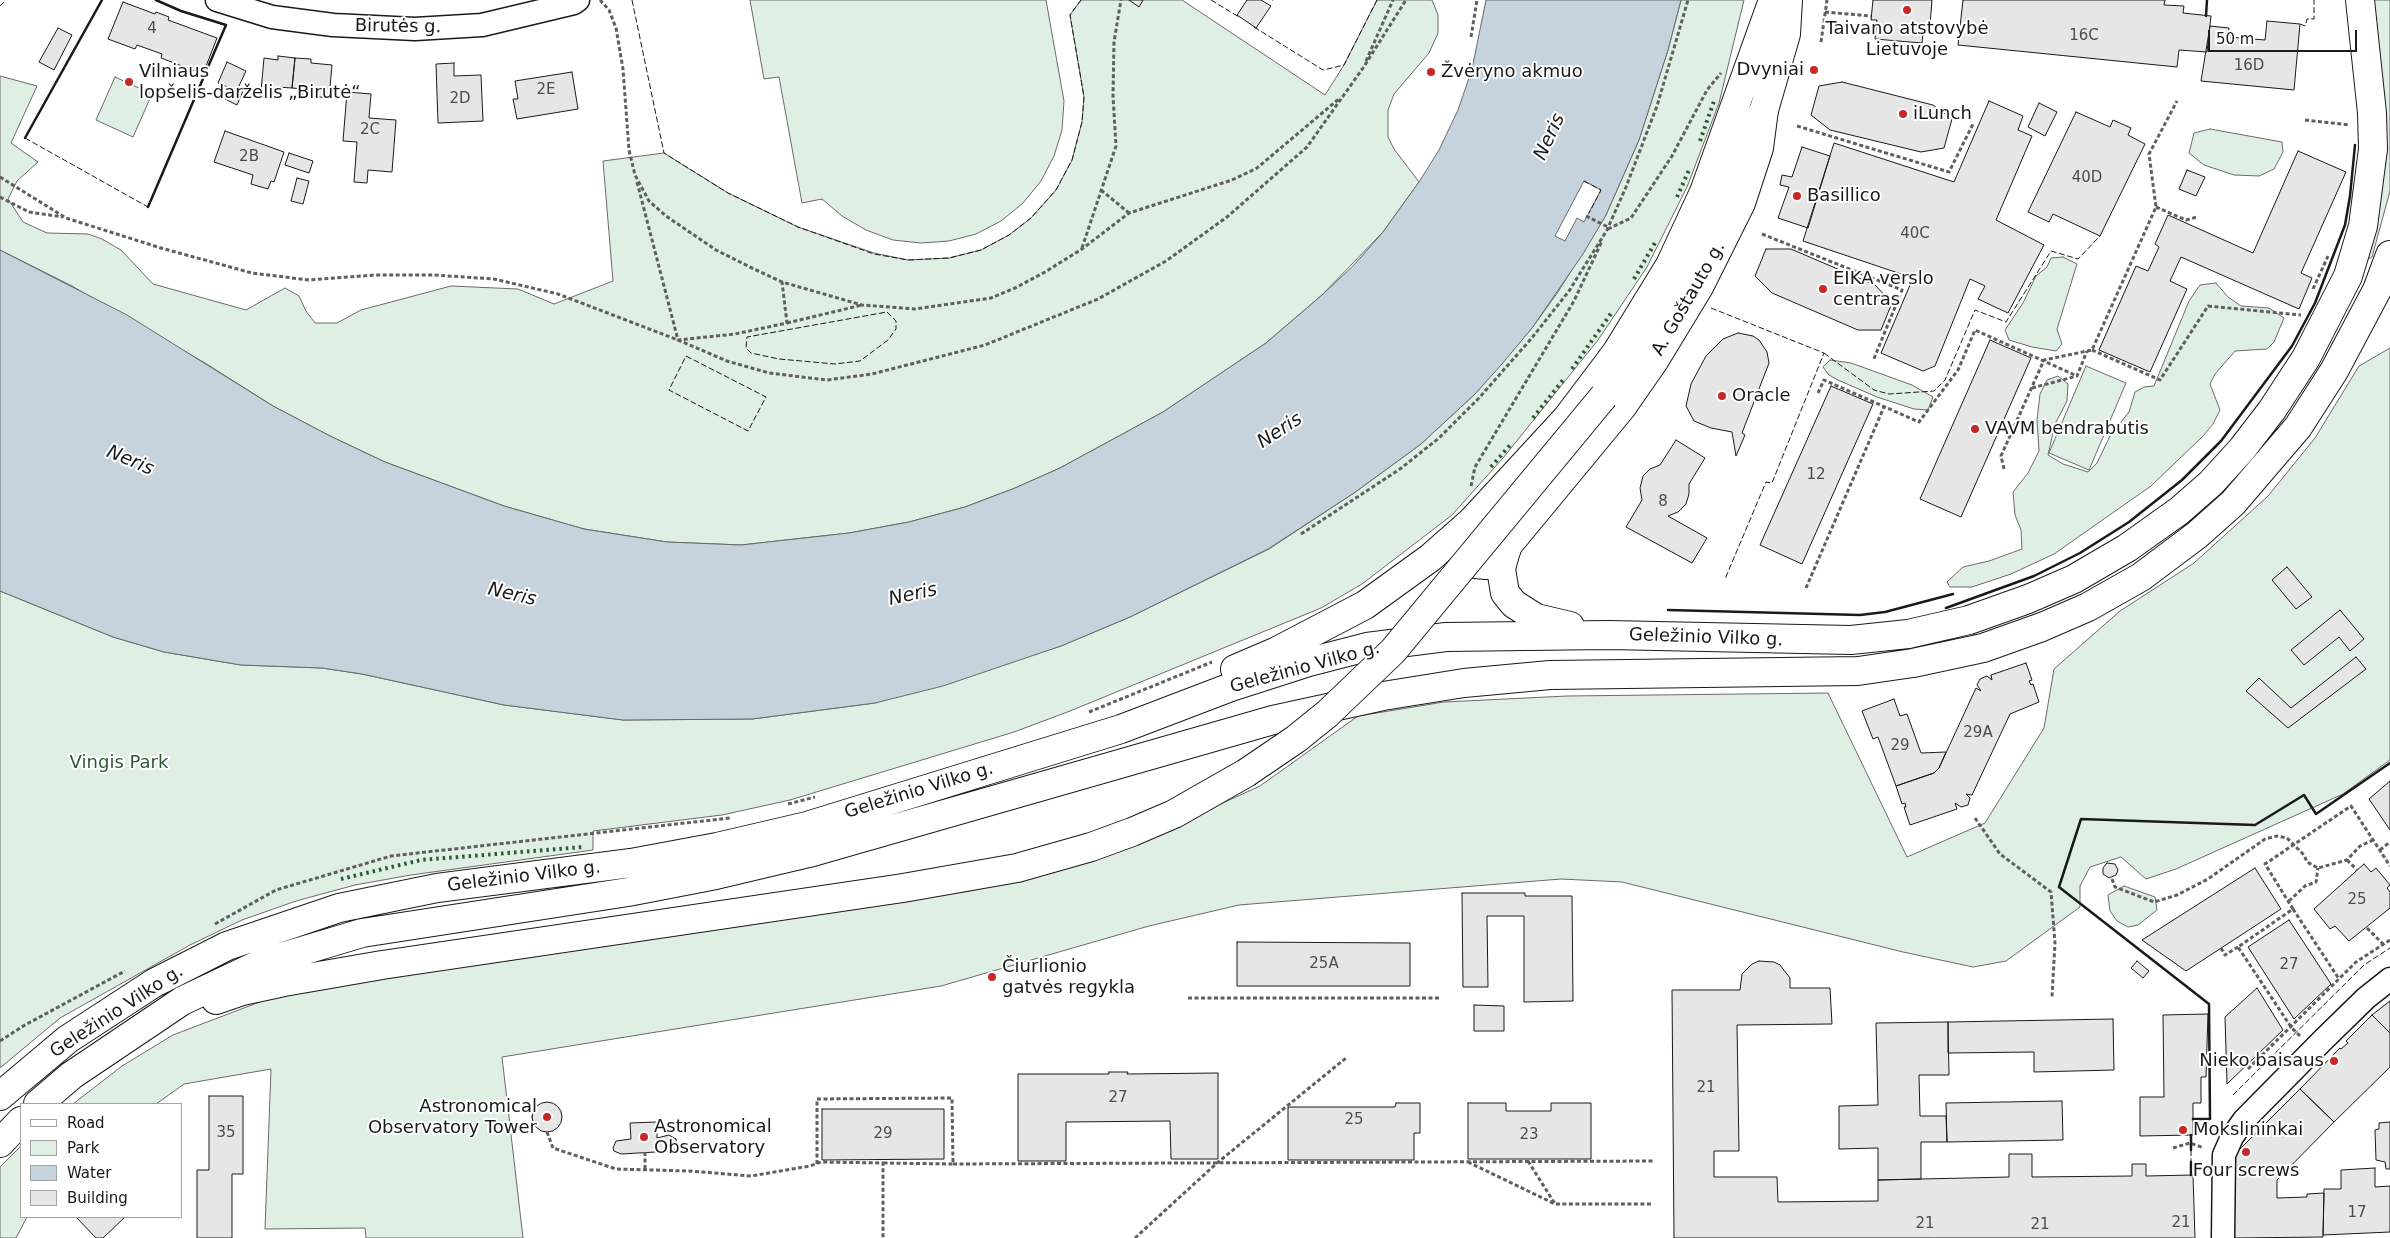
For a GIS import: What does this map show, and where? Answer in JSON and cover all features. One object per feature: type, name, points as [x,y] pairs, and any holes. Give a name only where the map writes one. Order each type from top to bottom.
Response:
[{"type":"main road","name":"A. Goštauto g.","points":[[1120,729],[1214,678],[1277,652],[1365,605],[1430,558],[1472,521],[1567,418],[1616,353],[1670,265],[1704,192],[1772,0]]},
{"type":"main road","name":"A. Goštauto g.","points":[[1504,557],[1508,545],[1622,407],[1654,361],[1699,287],[1741,203],[1759,148],[1764,110],[1786,34],[1788,0]]},
{"type":"main road","name":"Geležinio Vilko g.","points":[[0,1096],[68,1039],[154,984],[227,946],[339,908],[437,888],[631,863],[717,847],[807,826],[1120,729],[1232,687],[1309,662],[1367,647],[1446,637],[1608,636],[1802,641],[1851,640],[1908,634],[1968,620],[2028,599],[2074,579],[2127,548],[2179,511],[2217,476],[2272,410],[2306,358],[2348,276],[2363,226],[2373,149],[2372,113],[2360,0]]},
{"type":"main road","points":[[114,1045],[199,1006],[242,991],[284,982],[552,939],[903,888],[1017,868],[1091,847],[1174,814],[1246,773],[1296,739],[1327,714],[1393,651],[1604,396],[1650,336],[1676,291],[1716,212],[1748,137],[1764,110]]},
{"type":"main road","name":"Geležinio Vilko g.","points":[[39,1103],[72,1075],[182,1000],[262,963],[362,933],[628,892],[716,876],[809,853],[1273,720],[1383,696],[1464,683],[1550,676],[1858,671],[1913,664],[1983,648],[2042,627],[2088,607],[2141,577],[2198,534],[2233,503],[2298,427],[2334,372],[2377,290],[2390,255]]},
{"type":"main road","points":[[1472,521],[1464,539],[1466,558],[1475,564],[1486,565],[1504,557]]},
{"type":"main road","points":[[1504,557],[1501,569],[1502,581],[1506,593],[1514,604],[1536,618],[1608,636]]},
{"type":"main road","points":[[0,1143],[20,1122]]},
{"type":"street","name":"Birutės g.","points":[[217,0],[272,17],[333,25],[415,29],[482,25],[574,3],[578,0]]},
{"type":"street","points":[[2222,1238],[2224,1155],[2232,1137],[2244,1120],[2329,1034],[2390,978]]},
{"type":"path","points":[[600,0],[609,10],[616,28],[623,69],[629,150],[678,340]]},
{"type":"path","points":[[1082,249],[1116,146],[1113,96],[1114,42],[1121,0]]},
{"type":"path","points":[[1363,68],[1392,0]]},
{"type":"path","points":[[0,197],[29,212],[66,218],[162,248],[252,273],[309,280],[424,275],[494,279],[558,294],[727,361],[769,373],[827,380],[872,374],[985,345],[1098,299],[1166,261],[1227,217],[1307,147],[1363,68],[1406,0]]},
{"type":"path","points":[[1471,37],[1477,0]]},
{"type":"path","points":[[1469,493],[1475,467],[1574,302],[1626,188],[1657,106],[1688,0]]},
{"type":"path","points":[[1822,42],[1827,0]]},
{"type":"path","points":[[1825,12],[1871,16]]},
{"type":"path","points":[[1301,534],[1400,469],[1439,438],[1480,398],[1569,291],[1607,228],[1631,218],[1672,156],[1707,90],[1724,70]]},
{"type":"path","points":[[635,175],[648,201],[666,216],[716,250],[782,282],[862,305],[916,309],[991,298],[1046,272],[1082,249],[1129,213],[1232,180],[1257,168],[1344,94]]},
{"type":"path","points":[[2092,350],[2156,207],[2149,154],[2177,101]]},
{"type":"path","points":[[2349,116],[2349,134]]},
{"type":"path","points":[[2304,120],[2350,126]]},
{"type":"path","points":[[1797,126],[1949,172],[1973,124]]},
{"type":"path","points":[[0,177],[66,218]]},
{"type":"path","points":[[1101,190],[1129,213]]},
{"type":"path","points":[[2156,207],[2186,220],[2197,217]]},
{"type":"path","points":[[1586,216],[1607,228]]},
{"type":"path","points":[[1762,234],[1902,290],[1873,361]]},
{"type":"path","points":[[2312,290],[2331,247]]},
{"type":"path","points":[[782,282],[787,323]]},
{"type":"path","points":[[678,340],[734,334],[862,305]]},
{"type":"path","points":[[2044,360],[2092,350],[2160,380],[2208,306],[2301,315],[2305,307]]},
{"type":"path","points":[[1818,393],[1824,380],[1919,422],[1958,370],[1975,330],[2077,376]]},
{"type":"path","points":[[2077,376],[2087,351]]},
{"type":"path","points":[[2004,468],[2000,456],[2044,360]]},
{"type":"path","points":[[2031,388],[2077,376]]},
{"type":"path","points":[[1806,588],[1884,407]]},
{"type":"path","points":[[1086,713],[1213,662]]},
{"type":"path","points":[[782,806],[820,796]]},
{"type":"path","points":[[2339,979],[2265,864],[2351,806],[2390,866]]},
{"type":"path","points":[[210,926],[276,890],[391,856],[734,818]]},
{"type":"path","points":[[1975,818],[2000,854],[2051,892],[2055,943],[2052,997]]},
{"type":"path","points":[[2112,879],[2115,887],[2154,902],[2177,895],[2208,879],[2265,839],[2277,836],[2287,838],[2307,862],[2318,868],[2347,860],[2360,846],[2373,840]]},
{"type":"path","points":[[2380,850],[2390,842]]},
{"type":"path","points":[[2347,860],[2357,870]]},
{"type":"path","points":[[2289,901],[2302,888],[2316,882],[2318,868]]},
{"type":"path","points":[[2220,948],[2226,955],[2293,909]]},
{"type":"path","points":[[2367,928],[2384,945]]},
{"type":"path","points":[[2248,1069],[2356,962],[2390,940]]},
{"type":"path","points":[[2238,947],[2291,1027]]},
{"type":"path","points":[[0,1041],[25,1025],[126,971]]},
{"type":"path","points":[[1188,998],[1441,998]]},
{"type":"path","points":[[1135,1238],[1217,1163],[1346,1058]]},
{"type":"path","points":[[817,1164],[817,1098],[952,1098],[953,1164]]},
{"type":"path","points":[[547,1132],[553,1148],[616,1169],[689,1171],[751,1176],[817,1164],[1652,1161]]},
{"type":"path","points":[[2174,1148],[2190,1143],[2224,1155]]},
{"type":"path","points":[[645,1152],[645,1170]]},
{"type":"path","points":[[1467,1162],[1555,1204],[1653,1204]]},
{"type":"path","points":[[1528,1162],[1555,1204]]},
{"type":"path","points":[[883,1238],[884,1163]]},
{"type":"green space","points":[[750,0],[1046,0],[1064,101],[1062,130],[1054,156],[1041,181],[1023,203],[1001,221],[976,234],[949,241],[921,243],[893,240],[866,230],[842,216],[822,199],[802,203],[779,77],[764,79]]},
{"type":"green space","points":[[1081,0],[1182,0],[1325,95],[1344,65],[1377,0],[1432,0],[1438,15],[1438,33],[1429,53],[1394,94],[1388,110],[1388,137],[1394,149],[1419,182],[1383,232],[1322,295],[1266,343],[1163,412],[1060,468],[1015,488],[965,507],[909,522],[849,533],[741,545],[667,542],[584,529],[504,506],[385,462],[330,436],[273,406],[205,363],[72,286],[0,250],[0,76],[37,86],[11,143],[38,162],[17,181],[8,199],[23,222],[47,233],[88,234],[102,239],[121,250],[153,284],[246,310],[285,288],[299,296],[306,311],[315,323],[337,323],[361,310],[451,286],[518,289],[554,304],[613,281],[603,161],[664,153],[728,193],[798,227],[874,253],[908,260],[949,258],[981,250],[1009,235],[1031,218],[1056,190],[1072,160],[1082,122],[1084,97],[1070,15]]},
{"type":"green space","name":"Vingis Park","points":[[1681,0],[1744,0],[1719,103],[1687,187],[1647,267],[1598,340],[1503,458],[1452,515],[1362,584],[1321,608],[1070,711],[1014,732],[790,800],[722,815],[593,831],[593,850],[411,875],[355,885],[296,901],[242,920],[190,945],[60,1018],[0,1068],[0,591],[113,637],[164,652],[241,665],[322,668],[362,674],[504,705],[623,720],[752,719],[875,703],[1061,646],[1130,617],[1269,549],[1354,493],[1421,444],[1475,394],[1532,328],[1558,292],[1606,215],[1639,140],[1668,50]]},
{"type":"green space","points":[[2372,0],[2390,0],[2390,191],[2372,257],[2366,260]]},
{"type":"green space","points":[[115,77],[152,94],[133,137],[96,120]]},
{"type":"green space","points":[[2210,129],[2282,142],[2283,152],[2274,169],[2259,176],[2234,175],[2204,165],[2189,153],[2194,133]]},
{"type":"green space","points":[[2063,257],[2077,264],[2057,329],[2062,344],[2056,351],[2032,347],[2009,340],[2005,330],[2023,303],[2036,276],[2047,267],[2051,258]]},
{"type":"green space","points":[[2216,283],[2228,297],[2241,306],[2269,308],[2284,318],[2274,342],[2267,349],[2235,351],[2215,374],[2210,384],[2220,410],[2213,424],[2203,436],[2151,486],[2054,554],[2011,574],[1972,587],[1950,587],[1947,582],[1963,567],[1989,561],[2022,549],[2021,530],[2015,515],[2013,492],[2028,473],[2039,451],[2037,420],[2040,394],[2047,380],[2058,376],[2068,384],[2067,401],[2055,424],[2048,455],[2063,464],[2088,472],[2097,463],[2110,436],[2129,412],[2135,392],[2144,387],[2154,386],[2189,301],[2200,285]]},
{"type":"green space","points":[[2390,348],[2390,760],[2343,794],[2176,869],[2146,879],[2121,857],[2090,867],[2080,886],[2080,907],[2006,961],[1973,967],[1903,952],[1622,882],[1561,879],[1239,905],[1149,926],[941,986],[502,1057],[523,1238],[366,1238],[365,1228],[265,1229],[271,1069],[184,1084],[157,1103],[74,1103],[122,1066],[173,1035],[270,998],[444,968],[969,891],[1062,869],[1170,827],[1260,786],[1358,716],[1444,702],[1567,696],[1828,693],[1907,857],[1985,823],[2044,728],[2054,669],[2120,611],[2194,563],[2268,496],[2315,438],[2359,366]]},
{"type":"green space","points":[[1830,360],[1851,363],[1912,385],[1933,397],[1928,410],[1914,409],[1877,397],[1838,380],[1829,375],[1823,367]]},
{"type":"green space","points":[[2086,366],[2126,383],[2089,470],[2049,453]]},
{"type":"green space","points":[[2124,886],[2155,897],[2157,910],[2138,925],[2128,927],[2117,921],[2110,911],[2108,895]]},
{"type":"green space","points":[[20,1147],[20,1218],[26,1218],[16,1238],[0,1238],[0,1167]]},
{"type":"water","name":"Neris","points":[[1486,0],[1681,0],[1668,50],[1639,140],[1606,215],[1583,254],[1532,328],[1502,364],[1475,394],[1421,444],[1354,493],[1268,549],[1130,617],[1061,646],[943,686],[875,703],[752,719],[623,720],[504,705],[362,674],[322,668],[241,665],[164,652],[113,637],[0,591],[0,250],[127,315],[273,406],[330,436],[385,462],[504,506],[584,529],[667,542],[741,545],[849,533],[909,522],[965,507],[1060,468],[1163,412],[1266,343],[1354,265],[1383,232],[1419,182],[1439,150],[1458,110],[1472,69]]},
{"type":"pier","points":[[1584,181],[1601,190],[1584,222],[1577,218],[1565,241],[1555,236]]},
{"type":"building","points":[[1129,0],[1143,0],[1139,7]]},
{"type":"building","points":[[1247,0],[1261,0],[1271,6],[1256,28],[1237,15]]},
{"type":"building","points":[[1873,0],[1932,0],[1930,25],[1924,24],[1922,43],[1875,39],[1877,20],[1871,20]]},
{"type":"building","points":[[1963,0],[2165,0],[2164,5],[2184,6],[2183,13],[2211,16],[2207,52],[2179,50],[2177,67],[1958,45]]},
{"type":"building","points":[[123,2],[155,14],[156,12],[169,17],[168,20],[217,38],[203,74],[161,58],[162,54],[137,45],[135,49],[108,39]]},
{"type":"building","points":[[2267,21],[2300,24],[2294,90],[2201,81],[2210,26],[2229,28],[2228,37],[2265,40]]},
{"type":"building","points":[[58,28],[72,35],[54,70],[39,62]]},
{"type":"building","points":[[278,56],[295,58],[292,88],[277,87],[277,92],[261,91],[264,58],[278,60]]},
{"type":"building","points":[[295,58],[311,59],[311,63],[332,65],[329,98],[302,95],[303,89],[292,88]]},
{"type":"building","points":[[227,62],[246,71],[238,88],[243,91],[237,105],[225,99],[230,88],[218,83]]},
{"type":"building","points":[[454,63],[454,76],[481,75],[483,121],[438,123],[436,64]]},
{"type":"building","points":[[572,72],[578,109],[517,119],[513,99],[518,99],[515,81]]},
{"type":"building","points":[[1842,82],[1933,105],[1952,119],[1944,148],[1921,152],[1830,130],[1811,115],[1819,86]]},
{"type":"building","points":[[347,92],[371,94],[369,118],[396,120],[392,172],[368,170],[367,183],[354,182],[357,142],[343,141]]},
{"type":"building","points":[[1989,101],[2023,116],[2018,130],[2032,136],[1996,220],[2044,245],[2008,313],[1978,299],[1985,286],[1970,279],[1935,366],[1923,371],[1881,353],[1913,278],[1803,241],[1834,143],[1954,182]]},
{"type":"building","points":[[2039,103],[2057,112],[2045,136],[2028,127]]},
{"type":"building","points":[[2076,112],[2110,127],[2113,120],[2131,128],[2128,135],[2145,144],[2100,236],[2053,214],[2049,222],[2028,212]]},
{"type":"building","points":[[225,131],[284,152],[274,182],[271,181],[268,189],[251,184],[253,175],[214,162]]},
{"type":"building","points":[[1802,147],[1830,156],[1808,228],[1778,218],[1789,187],[1780,185],[1782,175],[1792,177]]},
{"type":"building","points":[[2298,151],[2346,172],[2301,273],[2312,278],[2299,309],[2181,257],[2170,281],[2187,289],[2150,372],[2099,350],[2136,266],[2148,271],[2159,247],[2155,244],[2168,215],[2253,253]]},
{"type":"building","points":[[289,153],[313,161],[309,173],[285,165]]},
{"type":"building","points":[[2187,170],[2205,177],[2196,196],[2179,189]]},
{"type":"building","points":[[297,178],[309,181],[303,204],[291,201]]},
{"type":"building","name":"EIKA verslo centras","points":[[1766,249],[1791,249],[1875,285],[1892,303],[1881,330],[1858,330],[1772,293],[1755,276]]},
{"type":"building","name":"Oracle","points":[[1738,333],[1753,336],[1759,340],[1767,352],[1769,363],[1742,433],[1745,435],[1736,456],[1732,432],[1711,428],[1694,421],[1686,406],[1691,384],[1706,356],[1723,339]]},
{"type":"building","name":"VAVM bendrabutis","points":[[1990,340],[2031,358],[1961,517],[1920,499]]},
{"type":"building","points":[[1831,386],[1873,404],[1802,564],[1760,545]]},
{"type":"building","points":[[1676,440],[1705,458],[1689,484],[1686,504],[1678,512],[1668,516],[1707,538],[1692,563],[1626,527],[1642,500],[1640,488],[1643,476],[1650,469],[1660,465]]},
{"type":"building","points":[[2287,567],[2312,597],[2296,609],[2272,580]]},
{"type":"building","points":[[2340,610],[2364,639],[2350,651],[2339,637],[2304,665],[2291,650]]},
{"type":"building","points":[[2356,657],[2366,669],[2288,728],[2246,691],[2259,678],[2291,708]]},
{"type":"building","points":[[2026,663],[2032,680],[2029,681],[2031,685],[2033,684],[2039,702],[2010,714],[1972,795],[1966,794],[1970,798],[1968,805],[1961,807],[1955,803],[1957,809],[1910,825],[1904,807],[1906,807],[1905,803],[1902,804],[1896,786],[1934,773],[1939,768],[1976,688],[1981,691],[1977,685],[1980,679],[1987,676],[1992,680],[1991,675]]},
{"type":"building","points":[[1894,699],[1900,716],[1907,714],[1921,753],[1946,752],[1939,768],[1934,773],[1896,786],[1878,737],[1873,739],[1862,711]]},
{"type":"building","points":[[2390,781],[2390,830],[2369,799]]},
{"type":"building","points":[[2107,863],[2115,864],[2118,870],[2116,875],[2109,878],[2103,874],[2103,868]]},
{"type":"building","points":[[2364,864],[2371,872],[2376,868],[2390,885],[2387,888],[2390,892],[2390,908],[2349,941],[2335,926],[2330,929],[2314,909]]},
{"type":"building","points":[[2255,868],[2281,909],[2186,971],[2142,940]]},
{"type":"building","points":[[1462,893],[1525,893],[1525,896],[1572,896],[1573,1001],[1524,1002],[1524,916],[1487,916],[1488,987],[1463,987]]},
{"type":"building","points":[[2289,920],[2331,984],[2294,1019],[2248,947]]},
{"type":"building","points":[[1237,942],[1410,943],[1410,986],[1237,986]]},
{"type":"building","points":[[1759,961],[1774,962],[1780,965],[1790,978],[1790,988],[1830,988],[1832,1024],[1737,1025],[1739,1151],[1714,1151],[1714,1177],[1777,1177],[1778,1202],[1878,1201],[1878,1180],[2009,1177],[2009,1154],[2032,1154],[2032,1177],[2132,1176],[2132,1164],[2146,1164],[2146,1176],[2193,1175],[2195,1238],[1674,1238],[1672,990],[1740,990],[1742,974],[1752,964]]},
{"type":"building","points":[[2137,961],[2149,971],[2143,978],[2131,968]]},
{"type":"building","points":[[2257,988],[2283,1030],[2227,1084],[2225,1017]]},
{"type":"building","points":[[2390,1001],[2390,1033],[2372,1015]]},
{"type":"building","points":[[1474,1005],[1504,1006],[1504,1031],[1474,1031]]},
{"type":"building","points":[[2208,1014],[2206,1077],[2201,1077],[2201,1103],[2193,1103],[2193,1135],[2140,1136],[2140,1097],[2164,1097],[2163,1015]]},
{"type":"building","points":[[2372,1015],[2390,1033],[2390,1067],[2334,1122],[2300,1089],[2340,1048],[2348,1043],[2346,1041]]},
{"type":"building","points":[[2113,1019],[2114,1070],[2034,1072],[2034,1052],[1948,1053],[1948,1022]]},
{"type":"building","points":[[1948,1022],[1949,1075],[1919,1075],[1920,1116],[1946,1116],[1947,1142],[1921,1142],[1921,1179],[1878,1180],[1878,1148],[1839,1149],[1839,1106],[1878,1105],[1876,1023]]},
{"type":"building","points":[[1109,1072],[1128,1072],[1127,1074],[1218,1073],[1218,1159],[1171,1159],[1170,1121],[1066,1122],[1066,1161],[1018,1161],[1018,1074],[1109,1074]]},
{"type":"building","points":[[2300,1089],[2334,1122],[2277,1180],[2277,1198],[2307,1197],[2307,1194],[2324,1193],[2323,1237],[2233,1238],[2233,1156]]},
{"type":"building","points":[[209,1096],[243,1096],[243,1174],[232,1174],[232,1238],[197,1238],[197,1170],[209,1170]]},
{"type":"building","points":[[2062,1101],[2063,1140],[1947,1142],[1946,1103]]},
{"type":"building","name":"Astronomical Observatory Tower","points":[[547,1102],[557,1107],[562,1117],[557,1127],[547,1132],[537,1127],[532,1117],[537,1107]]},
{"type":"building","points":[[1396,1103],[1420,1103],[1420,1133],[1414,1133],[1414,1160],[1288,1160],[1288,1107],[1395,1107]]},
{"type":"building","points":[[1468,1103],[1506,1103],[1506,1111],[1551,1111],[1551,1103],[1591,1103],[1591,1159],[1468,1159]]},
{"type":"building","points":[[822,1109],[944,1109],[944,1159],[822,1160]]},
{"type":"building","name":"Astronomical Observatory","points":[[657,1122],[657,1138],[669,1135],[676,1139],[677,1147],[673,1151],[621,1154],[614,1151],[613,1148],[616,1141],[631,1139],[630,1123]]},
{"type":"building","points":[[2390,1122],[2390,1169],[2386,1169],[2385,1162],[2376,1160],[2375,1130],[2379,1129],[2379,1123]]},
{"type":"building","points":[[2375,1168],[2375,1187],[2390,1186],[2390,1232],[2323,1235],[2324,1189],[2341,1189],[2341,1170]]},
{"type":"building","points":[[77,1218],[124,1218],[103,1238],[96,1238]]},
{"type":"hedge","points":[[1700,141],[1714,101]]},
{"type":"hedge","points":[[1677,197],[1689,170]]},
{"type":"hedge","points":[[1634,279],[1656,241]]},
{"type":"hedge","points":[[1572,369],[1612,312]]},
{"type":"hedge","points":[[1533,418],[1563,380]]},
{"type":"hedge","points":[[1491,467],[1511,444]]},
{"type":"hedge","points":[[341,879],[421,860],[583,847]]},
{"type":"fence","points":[[0,6],[6,0]]},
{"type":"fence","points":[[632,0],[664,153],[728,193],[798,227],[874,254],[908,260],[949,258],[981,250],[1009,235],[1031,218],[1056,190],[1072,160],[1082,122],[1084,97],[1070,15],[1081,0]]},
{"type":"fence","points":[[1211,0],[1239,17]]},
{"type":"fence","points":[[1254,27],[1323,70],[1344,65],[1377,0]]},
{"type":"fence","points":[[2300,24],[2305,26],[2307,19],[2314,19],[2314,0]]},
{"type":"fence","points":[[25,138],[148,207]]},
{"type":"fence","points":[[1584,181],[1601,190],[1589,213]]},
{"type":"fence","points":[[1824,353],[1874,390],[1889,394],[1934,391],[1945,380],[1975,310],[2006,322],[2051,251],[2078,259],[2100,236]]},
{"type":"fence","points":[[1711,308],[1824,353],[1772,483],[1766,482],[1725,579]]},
{"type":"fence","points":[[887,312],[896,321],[896,329],[888,340],[860,361],[835,364],[779,359],[751,353],[746,348],[747,337],[887,312]]},
{"type":"fence","points":[[686,356],[766,397],[748,431],[669,390],[686,356]]},
{"type":"fence","points":[[2233,1095],[2364,965],[2390,948]]},
{"type":"fence","points":[[2191,1150],[2191,1162]]},
{"type":"wall","points":[[25,138],[102,0]]},
{"type":"wall","points":[[148,207],[226,25],[181,11],[156,0]]},
{"type":"wall","points":[[2206,16],[2207,0]]},
{"type":"wall","points":[[1946,608],[2034,576],[2080,553],[2129,522],[2182,480],[2221,441],[2292,346],[2315,303],[2345,225],[2355,145]]},
{"type":"wall","points":[[1668,610],[1860,615],[1885,612],[1953,594]]},
{"type":"wall","points":[[2193,1119],[2210,1119],[2209,1004],[2059,887],[2081,819],[2255,825],[2304,795],[2316,814],[2390,763]]},
{"type":"wall","points":[[2191,1135],[2191,1150]]},
{"type":"wall","points":[[2191,1162],[2191,1175]]},
{"type":"place","name":"Taivano atstovybė Lietuvoje","points":[[1907,10]]},
{"type":"place","name":"Dvyniai","points":[[1814,70]]},
{"type":"place","name":"Žvėryno akmuo","points":[[1431,72]]},
{"type":"place","name":"Vilniaus lopšelis-darželis „Birutė“","points":[[129,82]]},
{"type":"place","name":"iLunch","points":[[1903,114]]},
{"type":"place","name":"Basillico","points":[[1797,196]]},
{"type":"place","name":"EIKA verslo centras","points":[[1823,289]]},
{"type":"place","name":"Oracle","points":[[1722,396]]},
{"type":"place","name":"VAVM bendrabutis","points":[[1975,429]]},
{"type":"place","name":"Čiurlionio gatvės regykla","points":[[992,977]]},
{"type":"place","name":"Nieko baisaus","points":[[2334,1061]]},
{"type":"place","name":"Astronomical Observatory Tower","points":[[547,1117]]},
{"type":"place","name":"Mokslininkai","points":[[2183,1130]]},
{"type":"place","name":"Astronomical Observatory","points":[[644,1137]]},
{"type":"place","name":"Four screws","points":[[2246,1152]]}]
